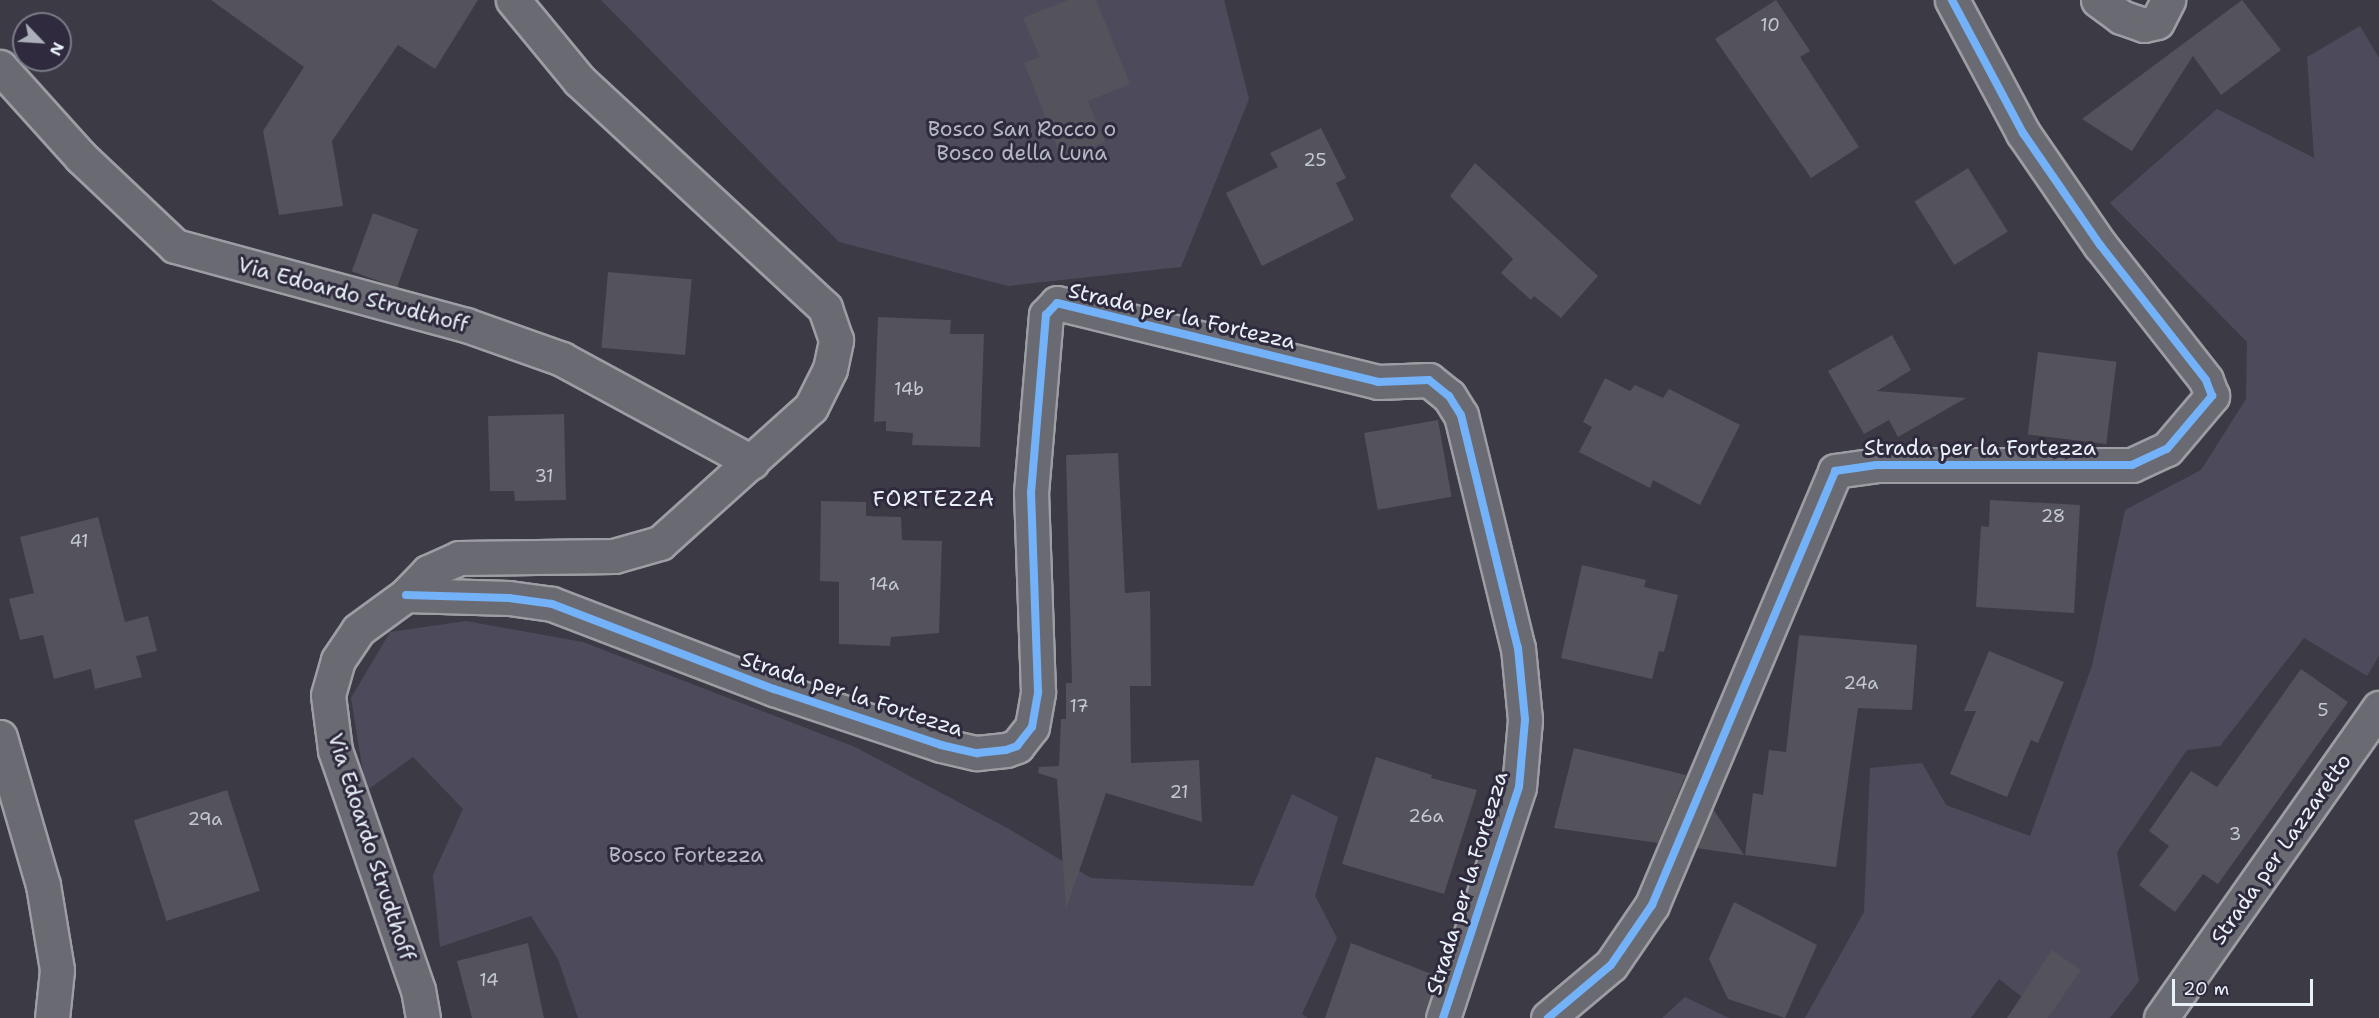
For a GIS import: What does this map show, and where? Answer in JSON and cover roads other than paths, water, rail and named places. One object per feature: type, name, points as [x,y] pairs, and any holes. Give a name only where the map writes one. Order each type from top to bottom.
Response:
[{"type":"street","name":"Via Edoardo Strudthoff","points":[[423,1018],[418,990],[335,750],[328,695],[338,660],[358,630],[406,596],[428,572],[459,558],[614,556],[660,543],[810,407],[830,369],[836,340],[825,308],[579,80],[513,0]]},
{"type":"street","name":"Strada per la Fortezza","points":[[1548,1018],[1611,965],[1652,905],[1835,471],[1877,465],[2132,465],[2167,448],[2212,396],[2206,380],[2100,245],[2024,133],[1952,0]]},
{"type":"street","points":[[2098,0],[2121,17],[2144,25],[2157,22],[2168,0]]},
{"type":"street","name":"Via Edoardo Strudthoff","points":[[0,67],[81,157],[175,246],[466,325],[562,359],[752,462]]},
{"type":"street","name":"Strada per la Fortezza","points":[[406,596],[509,598],[552,604],[774,688],[941,745],[977,753],[1006,750],[1017,746],[1032,727],[1038,692],[1031,493],[1046,315],[1057,303],[1378,381],[1429,380],[1449,396],[1461,415],[1518,648],[1525,720],[1519,787],[1443,1018]]},
{"type":"street","name":"Strada per Lazzaretto","points":[[2161,1018],[2379,708]]},
{"type":"street","points":[[0,737],[43,885],[57,970],[52,1018]]},
{"type":"district","name":"FORTEZZA","points":[[934,499]]},
{"type":"park label","name":"Bosco San Rocco o Bosco della Luna","points":[[1022,141]]},
{"type":"park label","name":"Bosco Fortezza","points":[[686,855]]}]
